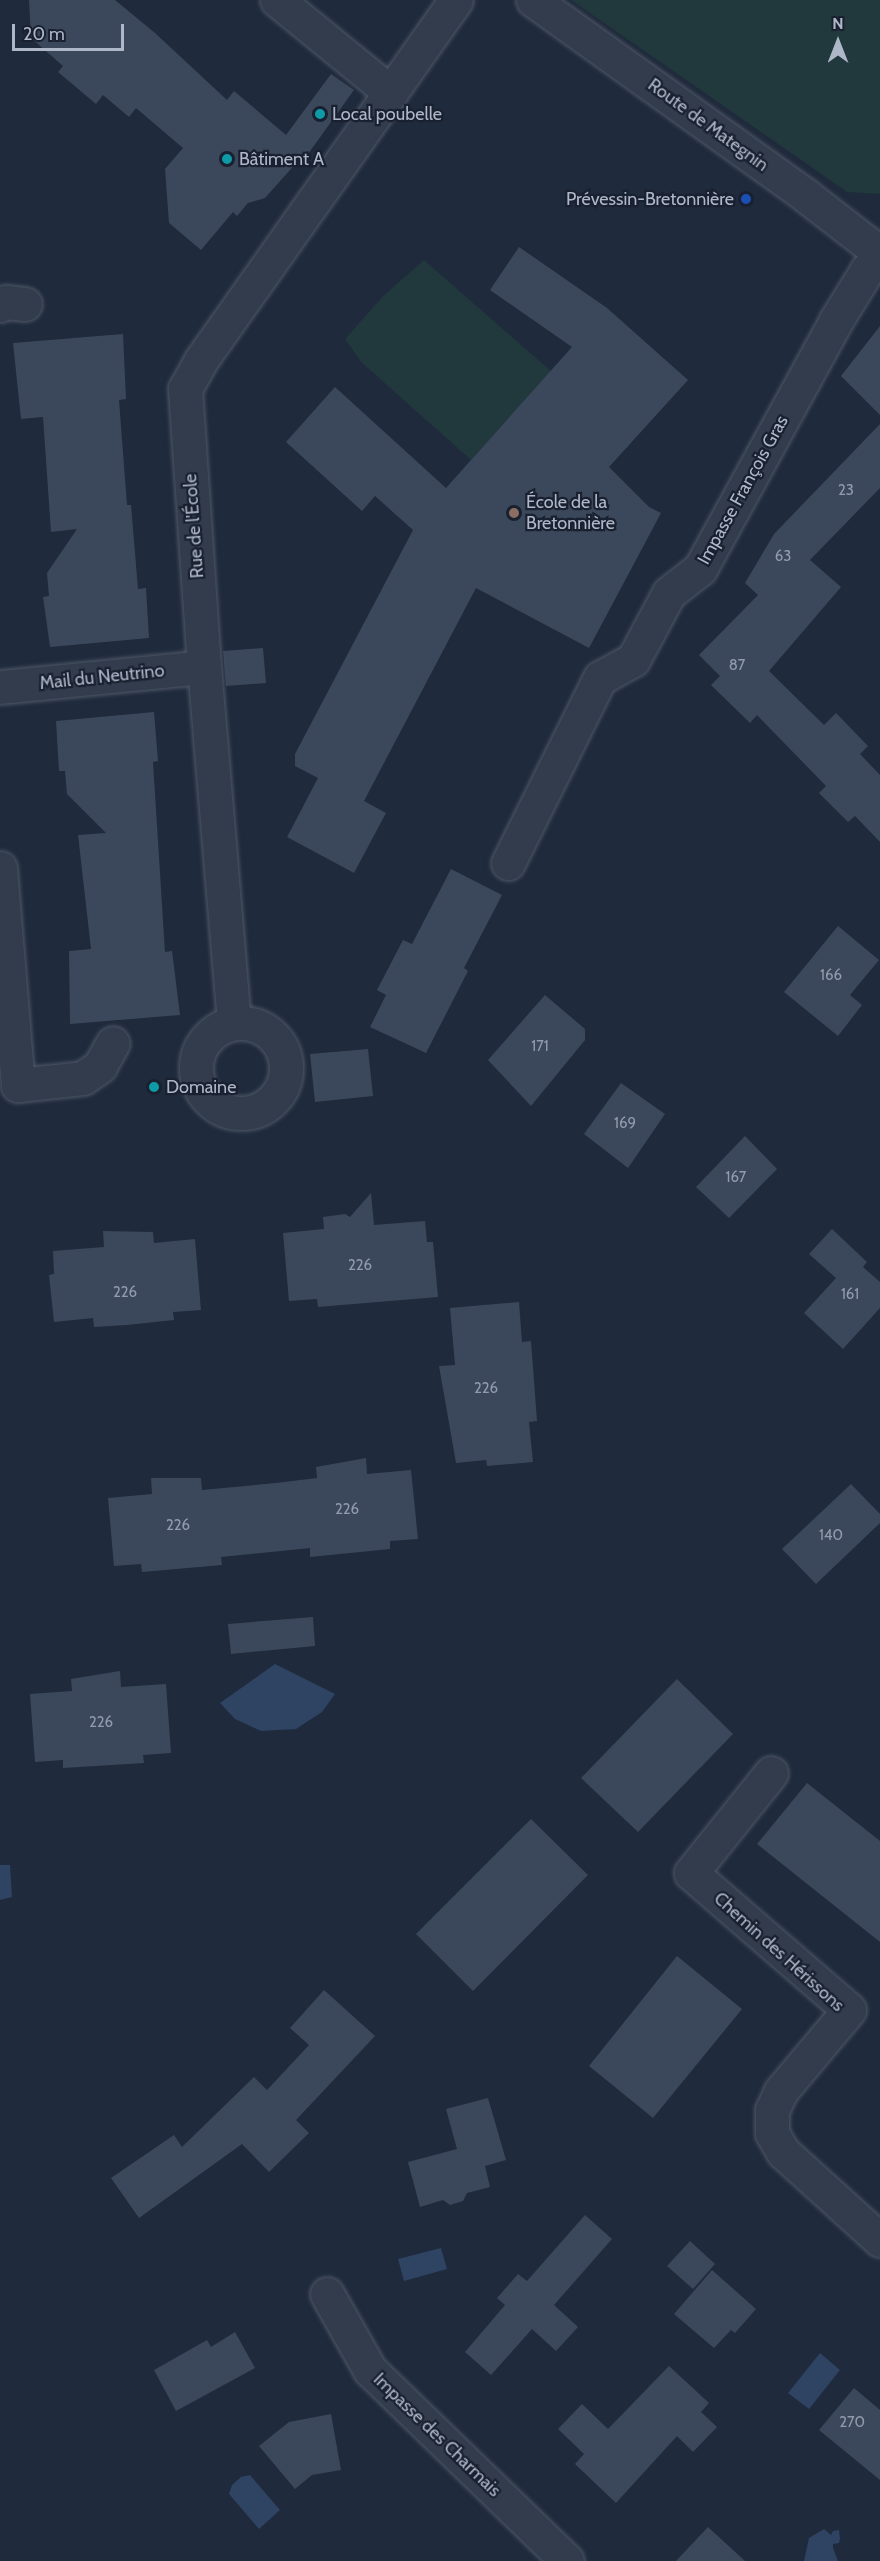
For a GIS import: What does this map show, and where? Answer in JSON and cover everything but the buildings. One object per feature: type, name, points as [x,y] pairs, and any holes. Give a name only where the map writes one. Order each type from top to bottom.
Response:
[{"type":"street","points":[[276,0],[391,93]]},
{"type":"street","name":"Rue de l'École","points":[[234,1023],[204,667],[185,389],[201,360],[456,0]]},
{"type":"street","name":"Route de Mategnin","points":[[533,0],[805,195],[880,253]]},
{"type":"street","name":"Impasse François Gras","points":[[508,863],[600,678],[633,660],[669,593],[700,569],[836,322],[867,270],[880,261]]},
{"type":"street","name":"Mail du Neutrino","points":[[0,687],[204,667]]},
{"type":"street","points":[[0,868],[18,1085],[83,1078],[100,1066],[113,1043]]},
{"type":"street","name":"Chemin des Hérissons","points":[[771,1773],[691,1873],[849,2010],[781,2091],[772,2110],[772,2133],[783,2152],[880,2240]]},
{"type":"street","name":"Impasse des Charmais","points":[[327,2294],[370,2370],[567,2561]]},
{"type":"green space","points":[[571,0],[880,0],[880,194],[847,192]]},
{"type":"green space","points":[[424,260],[551,371],[471,460],[361,362],[345,339],[383,296]]},
{"type":"water","points":[[275,1664],[335,1694],[322,1712],[296,1729],[261,1731],[235,1719],[220,1703]]},
{"type":"water","points":[[0,1865],[10,1865],[12,1897],[0,1900]]},
{"type":"water","points":[[441,2248],[447,2269],[404,2281],[398,2259]]},
{"type":"water","points":[[820,2353],[840,2370],[809,2409],[788,2393]]},
{"type":"water","points":[[250,2475],[280,2510],[259,2529],[229,2494],[232,2485],[241,2477]]},
{"type":"water","points":[[824,2529],[831,2535],[833,2531],[839,2530],[839,2543],[833,2544],[838,2561],[804,2561],[809,2538]]},
{"type":"place","name":"Local poubelle","points":[[320,114]]},
{"type":"place","name":"Bâtiment A","points":[[227,159]]},
{"type":"place","name":"Prévessin-Bretonnière","points":[[746,199]]},
{"type":"place","name":"École de la Bretonnière","points":[[514,513]]},
{"type":"place","name":"Domaine","points":[[154,1087]]}]
